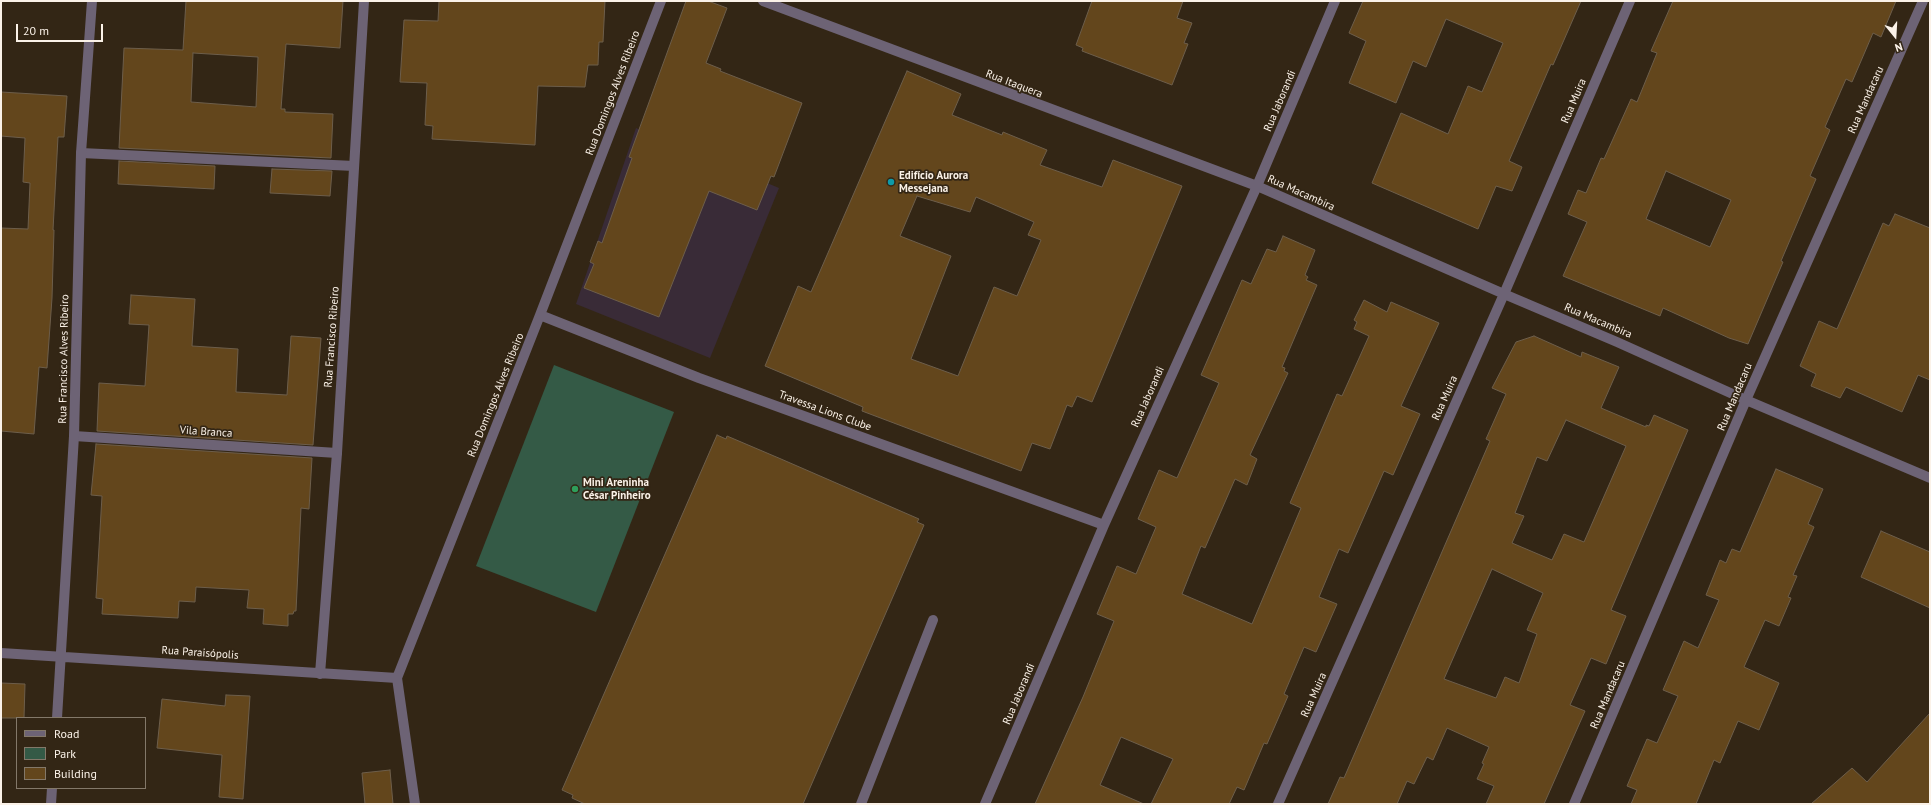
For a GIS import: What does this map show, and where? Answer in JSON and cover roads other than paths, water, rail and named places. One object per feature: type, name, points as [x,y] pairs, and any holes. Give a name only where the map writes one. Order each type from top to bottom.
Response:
[{"type":"street","name":"Rua Francisco Alves Ribeiro","points":[[57,717],[74,436],[81,153],[92,1]]},
{"type":"street","name":"Rua Francisco Ribeiro","points":[[320,674],[337,453],[364,1]]},
{"type":"street","name":"Rua Domingos Alves Ribeiro","points":[[415,804],[397,678],[540,315],[661,1]]},
{"type":"street","name":"Rua Itaquera","points":[[763,1],[1257,186]]},
{"type":"street","name":"Rua Jaborandi","points":[[985,804],[1104,524],[1257,186],[1335,1]]},
{"type":"street","name":"Rua Muira","points":[[1278,804],[1504,294],[1630,1]]},
{"type":"street","name":"Rua Mandacaru","points":[[1574,804],[1746,400],[1923,1]]},
{"type":"street","points":[[81,153],[354,166]]},
{"type":"street","name":"Rua Macambira","points":[[1257,186],[1617,342],[1746,400],[1930,478]]},
{"type":"street","name":"Travessa Lions Clube","points":[[540,315],[699,378],[1104,524]]},
{"type":"street","name":"Vila Branca","points":[[74,436],[337,453]]},
{"type":"street","points":[[861,804],[933,620]]},
{"type":"street","name":"Rua Paraisópolis","points":[[1,653],[62,655],[320,674],[397,678]]},
{"type":"street","points":[[51,804],[52,789]]},
{"type":"place","name":"Edifício Aurora Messejana","points":[[891,182]]},
{"type":"place","name":"Mini Areninha César Pinheiro","points":[[575,489]]}]
